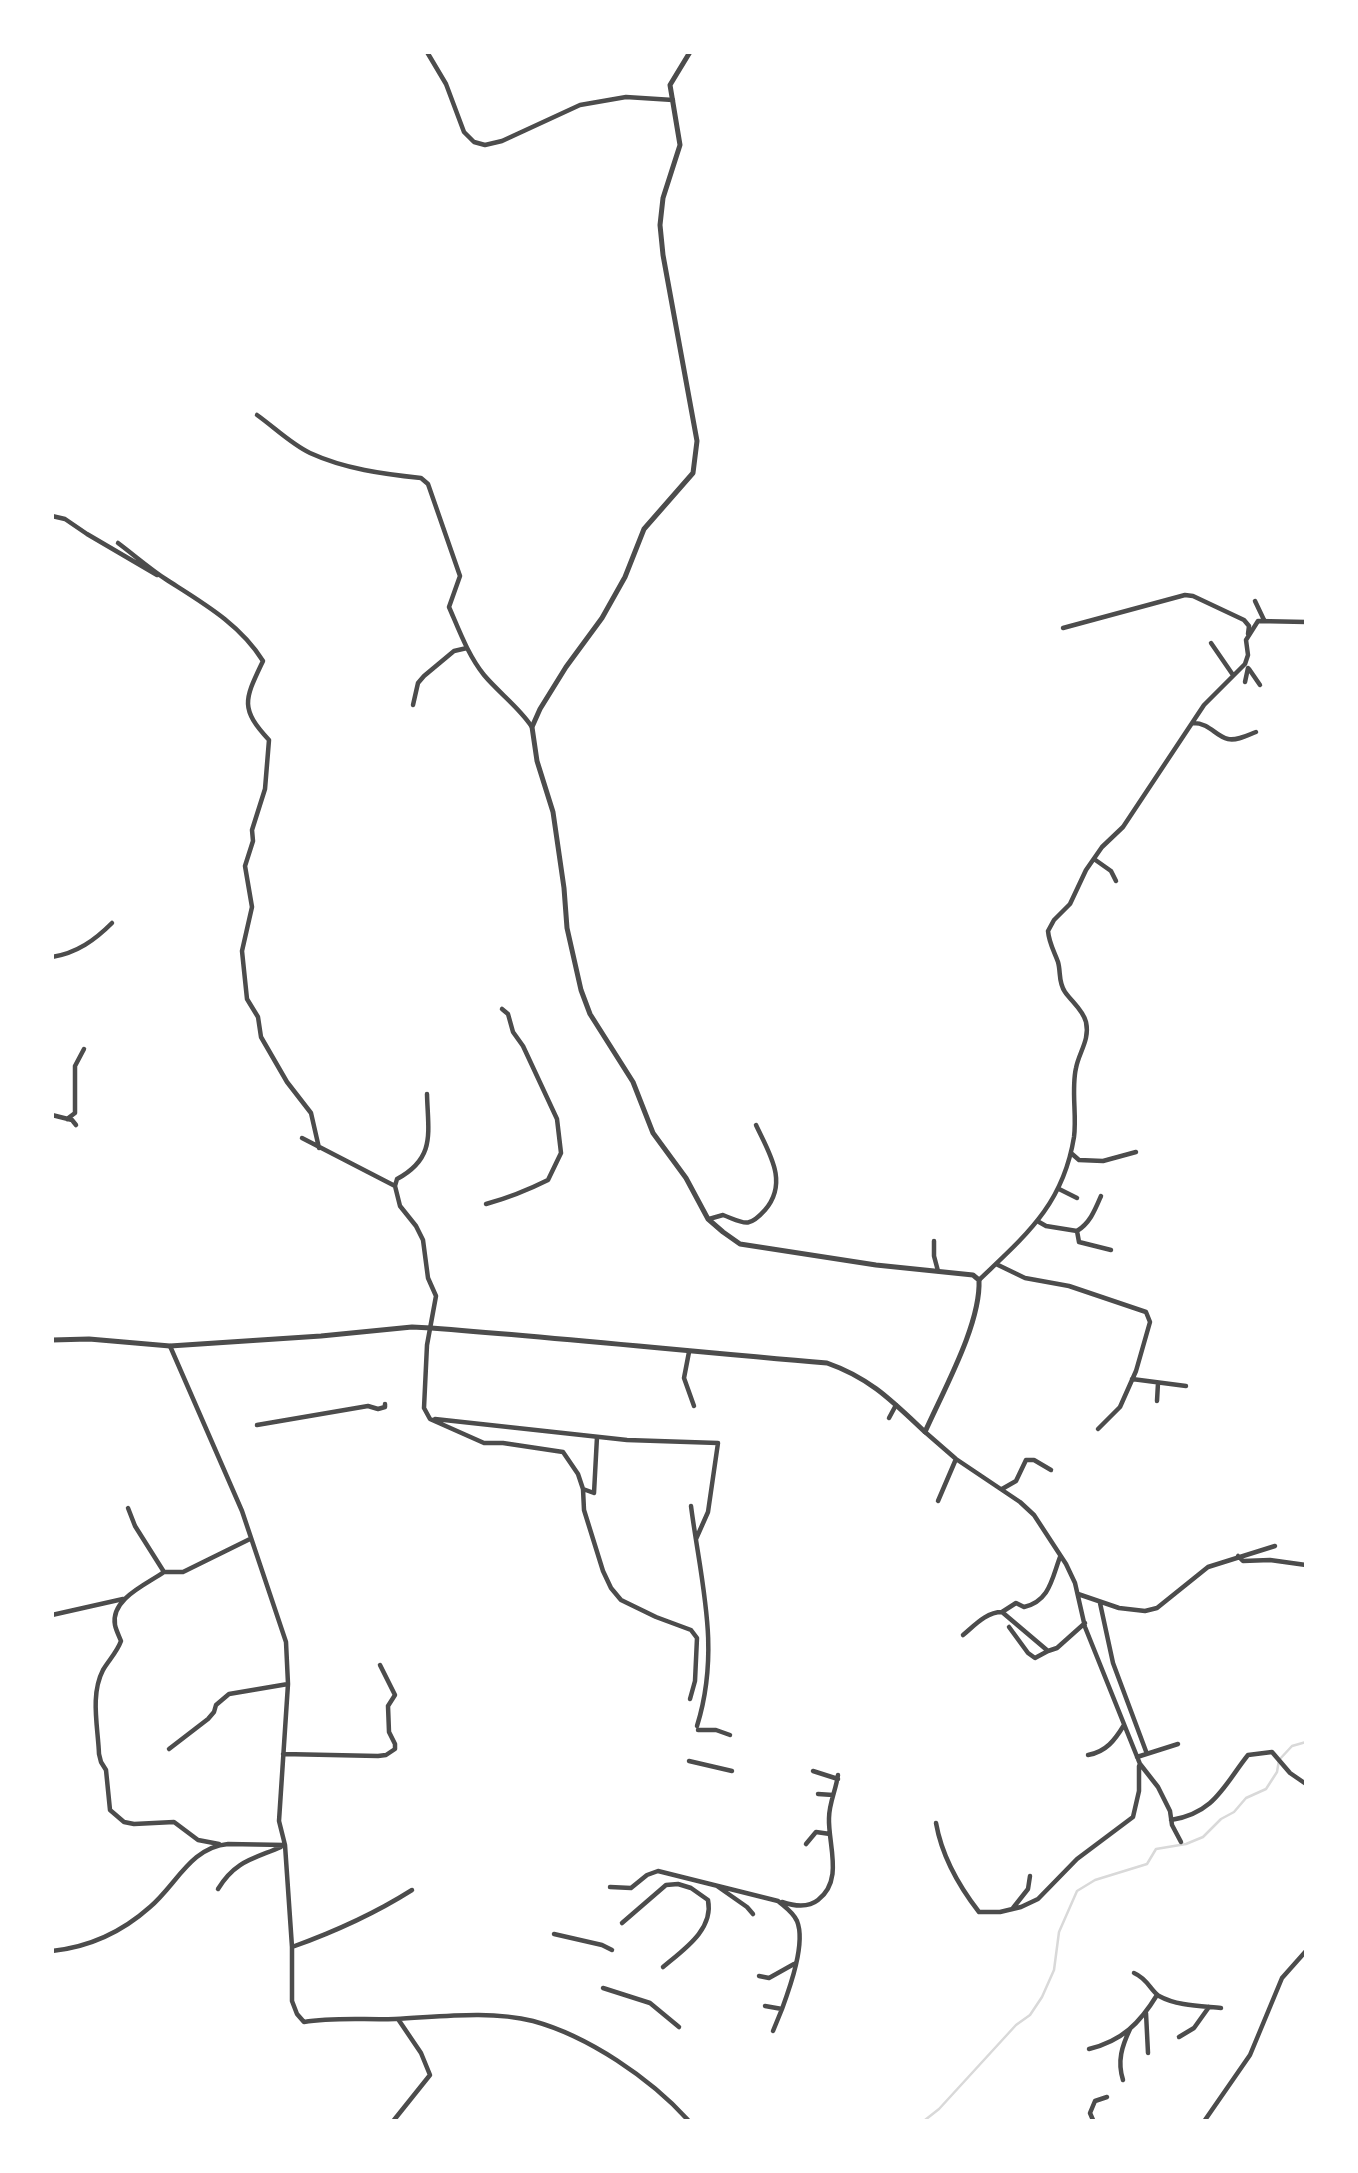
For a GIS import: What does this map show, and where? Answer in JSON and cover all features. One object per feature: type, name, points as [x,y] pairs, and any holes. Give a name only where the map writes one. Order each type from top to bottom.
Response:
[{"type":"street","points":[[427,52],[446,84],[464,132],[474,142],[485,145],[502,141],[580,105],[626,97],[673,100]]},
{"type":"street","points":[[532,727],[566,667],[602,618],[625,577],[643,529],[693,473],[697,441],[663,255],[660,225],[663,198],[680,145],[670,85],[690,52]]},
{"type":"street","points":[[257,415],[308,452],[363,470],[421,478],[428,484],[460,576],[449,607],[473,661],[532,727],[537,761],[553,812],[567,928],[581,990],[590,1014],[633,1082],[653,1133],[686,1178],[708,1219],[740,1244],[973,1275],[979,1280],[980,1295],[968,1332],[925,1432]]},
{"type":"street","points":[[52,516],[65,519],[213,608],[254,646],[263,661],[252,685],[247,708],[252,722],[269,740],[265,789],[245,866],[252,907],[242,951],[247,995],[258,1017],[261,1037],[287,1082],[311,1113],[319,1148]]},
{"type":"street","points":[[118,543],[164,578]]},
{"type":"street","points":[[1063,628],[1193,596],[1244,620],[1249,626],[1245,682]]},
{"type":"street","points":[[1255,601],[1264,620]]},
{"type":"street","points":[[1248,635],[1258,621],[1306,622]]},
{"type":"street","points":[[1211,643],[1233,675]]},
{"type":"street","points":[[413,705],[418,683],[424,676],[454,651],[467,648]]},
{"type":"street","points":[[979,1280],[1039,1222],[1059,1189],[1071,1152],[1076,1069],[1086,1040],[1086,1024],[1063,990],[1059,964],[1051,948],[1048,931],[1054,920],[1070,904],[1086,870],[1102,848],[1123,827],[1204,705],[1233,675],[1247,667]]},
{"type":"street","points":[[1247,667],[1260,685]]},
{"type":"street","points":[[1192,723],[1204,723],[1226,739],[1256,732]]},
{"type":"street","points":[[1094,859],[1111,871],[1116,881]]},
{"type":"street","points":[[52,957],[68,954],[98,938],[113,923]]},
{"type":"street","points":[[486,1204],[513,1197],[548,1180],[561,1153],[557,1119],[523,1046],[513,1032],[508,1014],[502,1009]]},
{"type":"street","points":[[67,1119],[75,1113],[75,1066],[84,1049]]},
{"type":"street","points":[[427,1094],[428,1139],[425,1154],[415,1169],[397,1179],[395,1186],[400,1206],[423,1240],[428,1278],[436,1296],[427,1345],[424,1408],[430,1419],[484,1443],[503,1443],[563,1452],[578,1474],[583,1489],[584,1510],[611,1588],[621,1600],[691,1630],[697,1638],[695,1681],[690,1699]]},
{"type":"street","points":[[52,1115],[72,1121],[76,1125]]},
{"type":"street","points":[[708,1219],[723,1215],[746,1224],[756,1220],[772,1201],[777,1189],[775,1167],[756,1125]]},
{"type":"street","points":[[302,1138],[395,1186]]},
{"type":"street","points":[[1071,1152],[1079,1160],[1102,1161],[1136,1152]]},
{"type":"street","points":[[1059,1189],[1077,1198]]},
{"type":"street","points":[[1039,1222],[1046,1226],[1077,1231],[1093,1214],[1101,1196]]},
{"type":"street","points":[[1077,1231],[1079,1242],[1111,1250]]},
{"type":"street","points":[[934,1241],[934,1256],[939,1272]]},
{"type":"street","points":[[996,1264],[1026,1278],[1069,1286],[1146,1312],[1150,1322],[1132,1379],[1120,1407],[1097,1429]]},
{"type":"street","points":[[52,1340],[89,1339],[170,1346],[412,1327],[589,1340],[689,1352],[827,1363],[848,1370],[872,1384],[956,1459],[1020,1502],[1034,1516],[1061,1556],[1075,1583],[1084,1623],[1137,1757],[1158,1787],[1181,1842]]},
{"type":"street","points":[[170,1346],[242,1511],[285,1642],[288,1684],[279,1821],[285,1845],[292,1947],[292,2001],[296,2014],[304,2022],[487,2016],[539,2024],[573,2036],[629,2070],[669,2099],[688,2120]]},
{"type":"street","points":[[689,1352],[684,1378],[694,1406]]},
{"type":"street","points":[[1132,1379],[1186,1386]]},
{"type":"street","points":[[1157,1401],[1158,1384]]},
{"type":"street","points":[[257,1424],[368,1406],[378,1409],[385,1407],[385,1404]]},
{"type":"street","points":[[889,1418],[895,1405]]},
{"type":"street","points":[[430,1419],[597,1437],[718,1443],[708,1512],[696,1539]]},
{"type":"street","points":[[583,1489],[594,1493],[597,1437]]},
{"type":"street","points":[[939,1501],[956,1459]]},
{"type":"street","points":[[1001,1489],[1016,1481],[1026,1460],[1034,1460],[1051,1470]]},
{"type":"street","points":[[691,1506],[705,1586],[709,1647],[707,1689],[697,1728],[730,1735]]},
{"type":"street","points":[[128,1508],[135,1526],[164,1572]]},
{"type":"street","points":[[52,1615],[124,1599],[164,1572],[183,1572],[250,1539]]},
{"type":"street","points":[[1077,1594],[1119,1608],[1145,1611],[1157,1608],[1208,1567],[1275,1546]]},
{"type":"street","points":[[963,1635],[982,1618],[1002,1612],[1016,1602],[1024,1607],[1040,1601],[1051,1588],[1052,1576],[1061,1556]]},
{"type":"street","points":[[1238,1556],[1243,1561],[1270,1560],[1306,1565]]},
{"type":"street","points":[[124,1599],[115,1617],[121,1641],[103,1670],[96,1693],[99,1754],[106,1770],[110,1810],[124,1822],[134,1824],[174,1822],[198,1840],[219,1844],[285,1845]]},
{"type":"street","points":[[1100,1602],[1114,1663],[1147,1754]]},
{"type":"street","points":[[1002,1612],[1048,1651]]},
{"type":"street","points":[[1009,1627],[1027,1653],[1035,1658],[1057,1648],[1084,1623]]},
{"type":"street","points":[[283,1754],[378,1756],[386,1755],[395,1749],[389,1732],[388,1706],[395,1695],[380,1665]]},
{"type":"street","points":[[169,1749],[208,1719],[216,1705],[229,1694],[288,1684]]},
{"type":"street","points":[[1087,1755],[1097,1754],[1108,1747],[1125,1724]]},
{"type":"street","points":[[1137,1757],[1178,1744]]},
{"type":"street","points":[[1171,1820],[1196,1813],[1215,1798],[1231,1781],[1248,1755],[1272,1752],[1290,1773],[1306,1784]]},
{"type":"street","points":[[689,1761],[732,1772]]},
{"type":"street","points":[[936,1823],[946,1860],[965,1894],[979,1912],[1012,1909],[1038,1899],[1077,1859],[1133,1817],[1139,1791],[1139,1766]]},
{"type":"street","points":[[610,1887],[631,1888],[647,1875],[658,1871],[778,1901],[801,1906],[812,1905],[830,1887],[833,1875],[829,1819],[838,1777],[813,1771]]},
{"type":"street","points":[[818,1794],[833,1795]]},
{"type":"street","points":[[806,1844],[816,1832],[830,1834]]},
{"type":"street","points":[[52,1951],[95,1943],[122,1927],[150,1907],[201,1852],[219,1844]]},
{"type":"street","points":[[218,1889],[227,1874],[248,1860],[285,1845]]},
{"type":"street","points":[[1012,1909],[1027,1889],[1030,1876]]},
{"type":"street","points":[[622,1923],[666,1885],[678,1884],[691,1888],[708,1900],[710,1907],[706,1920],[692,1944],[663,1967]]},
{"type":"street","points":[[714,1884],[753,1914]]},
{"type":"street","points":[[292,1947],[339,1929],[412,1891]]},
{"type":"street","points":[[773,2031],[795,1964],[800,1934],[790,1911],[778,1901]]},
{"type":"street","points":[[554,1934],[602,1945],[612,1950]]},
{"type":"street","points":[[1205,2120],[1250,2055],[1282,1978],[1306,1951]]},
{"type":"street","points":[[760,1976],[769,1978],[795,1964]]},
{"type":"street","points":[[1135,1973],[1143,1977],[1157,1995],[1189,2005],[1221,2008]]},
{"type":"street","points":[[603,1988],[650,2003],[679,2027]]},
{"type":"street","points":[[1089,2049],[1103,2045],[1140,2021],[1157,1995]]},
{"type":"street","points":[[765,2006],[782,2008]]},
{"type":"street","points":[[1179,2037],[1194,2028],[1209,2007]]},
{"type":"street","points":[[1146,2012],[1148,2053]]},
{"type":"street","points":[[394,2120],[430,2075],[421,2053],[398,2019]]},
{"type":"street","points":[[1123,2080],[1120,2054],[1131,2028]]},
{"type":"street","points":[[1093,2120],[1090,2113],[1095,2101],[1107,2097]]},
{"type":"waterway","points":[[925,2120],[939,2109],[1016,2025],[1030,2015],[1042,1997],[1054,1970],[1059,1932],[1077,1891],[1095,1880],[1147,1864],[1156,1849],[1186,1844],[1203,1837],[1221,1819],[1234,1812],[1246,1798],[1266,1789],[1277,1772],[1279,1760],[1292,1746],[1306,1742]]}]
